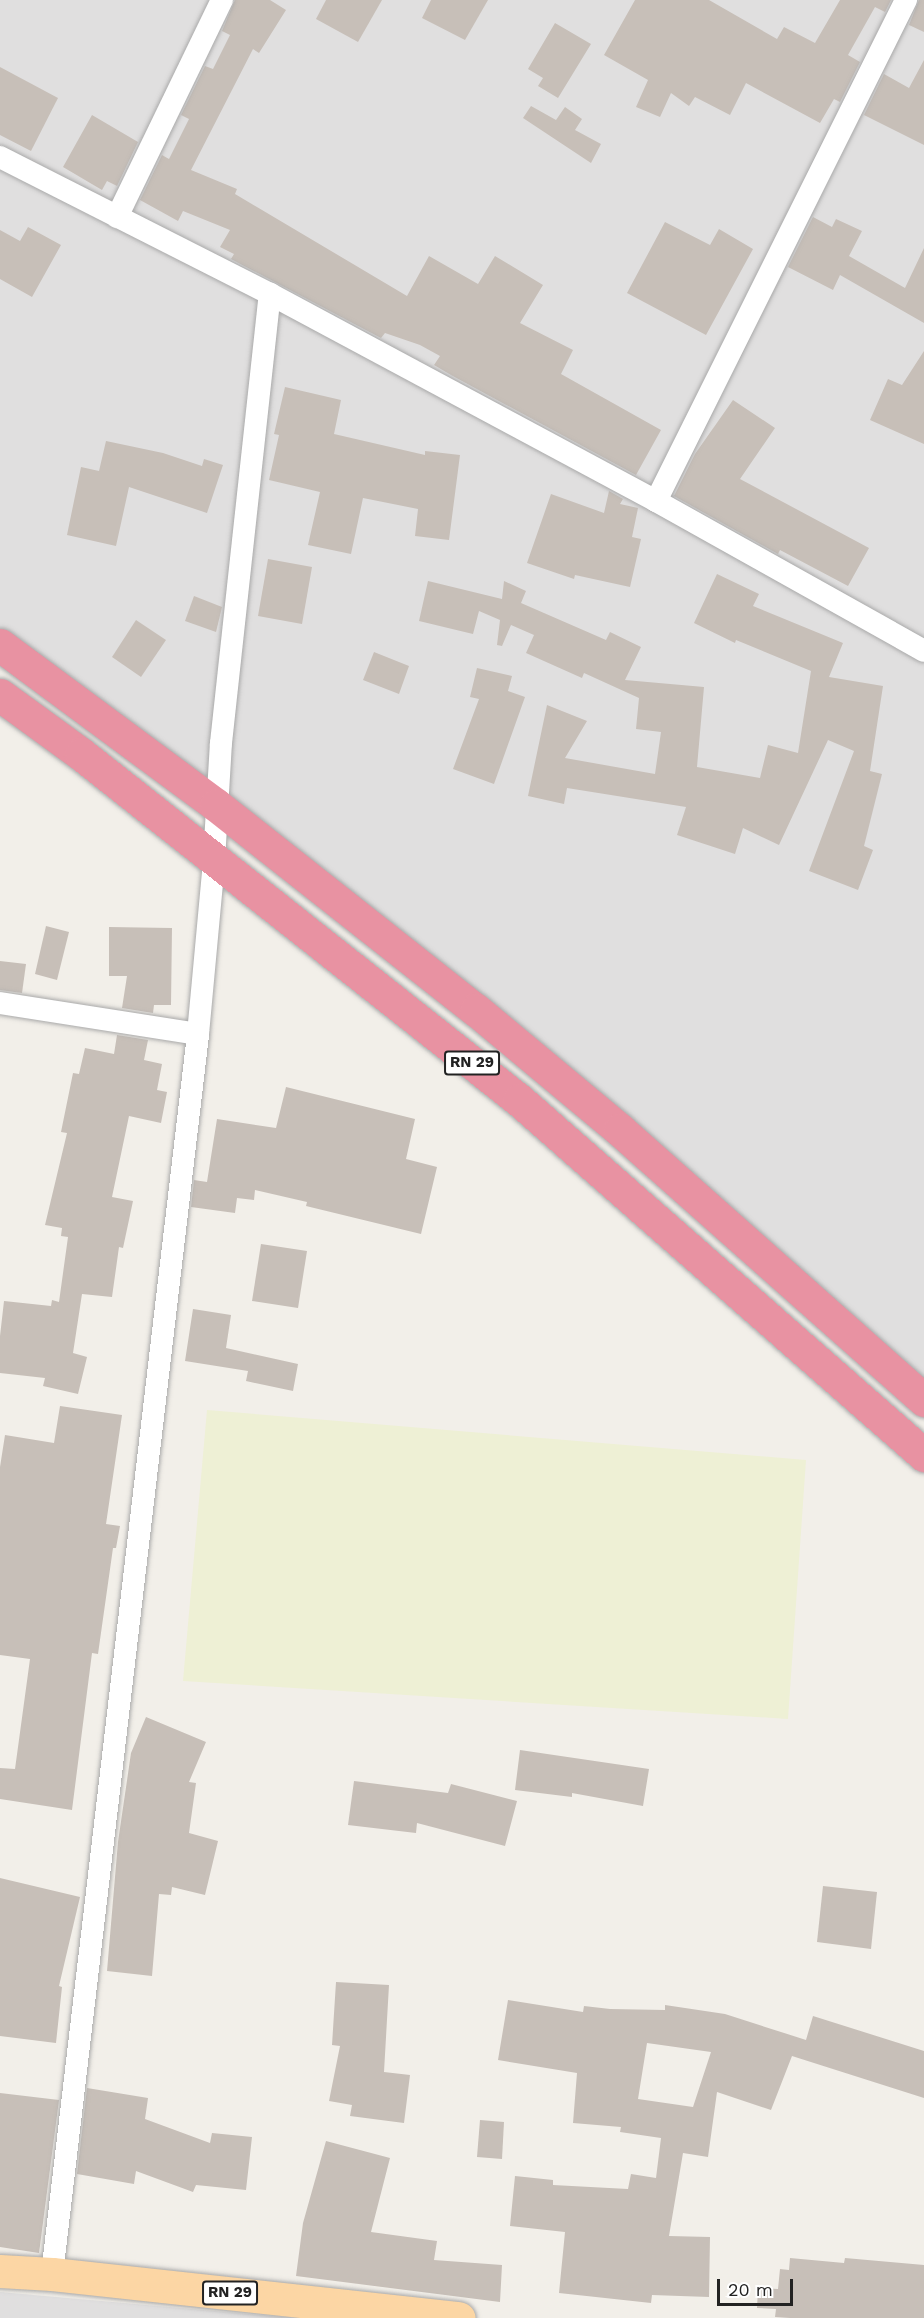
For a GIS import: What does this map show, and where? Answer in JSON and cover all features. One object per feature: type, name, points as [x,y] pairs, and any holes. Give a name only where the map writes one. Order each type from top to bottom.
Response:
[{"type":"highway","name":"RN 29","points":[[0,645],[216,805],[476,1010],[620,1130],[924,1400]]},
{"type":"highway","name":"RN 29","points":[[0,695],[81,754],[519,1101],[924,1455]]},
{"type":"main road","name":"RN 29","points":[[0,2271],[52,2274],[415,2316],[459,2318]]},
{"type":"street","points":[[117,217],[222,0]]},
{"type":"street","points":[[656,501],[906,0]]},
{"type":"street","points":[[0,157],[270,294],[656,501],[924,651]]},
{"type":"street","points":[[52,2274],[198,1034],[214,860],[216,805],[270,294]]},
{"type":"street","points":[[0,1003],[198,1034]]},
{"type":"shaded area","points":[[0,0],[924,0],[924,1397],[620,1130],[0,656]]},
{"type":"shaded area","points":[[0,2292],[292,2318],[0,2318]]},
{"type":"green space","points":[[207,1410],[806,1460],[788,1719],[183,1681]]},
{"type":"building","points":[[235,0],[270,0],[286,10],[259,53],[253,49],[191,170],[237,189],[235,194],[407,296],[429,256],[478,284],[495,256],[543,285],[520,323],[573,350],[561,374],[661,430],[636,475],[434,365],[440,356],[420,345],[385,333],[381,338],[231,259],[234,254],[220,247],[230,230],[183,211],[178,221],[140,200],[162,155],[169,159],[189,119],[181,115],[205,66],[213,69],[230,35],[222,31]]},
{"type":"building","points":[[326,0],[382,0],[358,42],[316,19]]},
{"type":"building","points":[[431,0],[488,0],[465,40],[422,18]]},
{"type":"building","points":[[635,0],[709,0],[777,39],[784,27],[815,43],[840,0],[891,0],[885,12],[875,7],[848,55],[860,62],[840,102],[834,99],[820,123],[746,83],[730,115],[695,97],[689,106],[671,93],[660,117],[636,107],[648,80],[604,55]]},
{"type":"building","points":[[919,0],[924,0],[924,32],[909,25]]},
{"type":"building","points":[[555,23],[591,44],[558,98],[538,86],[543,78],[528,69]]},
{"type":"building","points":[[924,60],[924,145],[864,115],[884,74],[909,88]]},
{"type":"building","points":[[0,67],[58,98],[31,151],[0,135]]},
{"type":"building","points":[[531,106],[556,120],[565,107],[582,119],[575,130],[601,144],[591,163],[523,118]]},
{"type":"building","points":[[92,115],[138,142],[117,186],[107,181],[102,190],[63,167]]},
{"type":"building","points":[[813,217],[832,227],[836,219],[862,231],[849,256],[905,288],[924,248],[924,323],[840,275],[833,290],[788,267]]},
{"type":"building","points":[[665,222],[710,245],[719,229],[753,249],[706,335],[627,293]]},
{"type":"building","points":[[28,227],[61,245],[32,297],[0,279],[0,230],[20,241]]},
{"type":"building","points":[[924,351],[924,444],[870,420],[888,379],[902,385]]},
{"type":"building","points":[[285,387],[341,400],[334,434],[425,455],[425,451],[460,455],[449,540],[415,536],[418,509],[363,498],[351,554],[308,545],[320,492],[269,480],[279,435],[274,434]]},
{"type":"building","points":[[733,400],[775,428],[740,479],[869,548],[848,586],[780,550],[778,554],[674,496],[695,454]]},
{"type":"building","points":[[106,441],[163,453],[202,466],[204,459],[223,465],[207,513],[129,487],[116,546],[67,535],[81,467],[99,471]]},
{"type":"building","points":[[609,491],[623,499],[620,504],[638,508],[632,537],[641,539],[630,587],[575,575],[574,579],[527,563],[551,494],[604,513]]},
{"type":"building","points":[[268,559],[312,567],[302,624],[258,616]]},
{"type":"building","points":[[717,574],[759,594],[753,606],[843,643],[829,677],[883,686],[870,771],[882,774],[864,846],[873,850],[858,890],[809,871],[854,751],[828,740],[779,845],[743,828],[735,854],[677,835],[686,807],[567,788],[564,804],[528,796],[547,705],[587,721],[565,758],[655,774],[661,732],[636,729],[639,698],[584,673],[582,678],[526,653],[534,635],[511,625],[502,646],[497,645],[500,620],[479,611],[473,634],[419,621],[428,581],[502,599],[504,581],[526,591],[521,603],[606,640],[610,632],[641,647],[625,680],[704,687],[697,767],[760,778],[768,745],[798,753],[811,671],[736,640],[735,643],[694,623]]},
{"type":"building","points":[[194,596],[222,607],[216,632],[185,621]]},
{"type":"building","points":[[136,620],[166,640],[141,677],[112,657]]},
{"type":"building","points":[[374,652],[409,666],[399,694],[363,680]]},
{"type":"building","points":[[477,668],[512,676],[508,691],[525,697],[494,784],[453,769],[479,699],[470,697]]},
{"type":"building","points":[[46,926],[69,932],[57,980],[35,974]]},
{"type":"building","points":[[109,927],[172,928],[171,1005],[154,1005],[153,1013],[122,1008],[127,976],[109,976]]},
{"type":"building","points":[[0,961],[26,964],[22,993],[0,990]]},
{"type":"building","points":[[117,1035],[148,1040],[144,1060],[162,1064],[157,1090],[167,1092],[161,1123],[129,1116],[112,1197],[133,1201],[123,1248],[119,1247],[112,1297],[82,1294],[73,1353],[87,1357],[78,1394],[43,1386],[45,1378],[0,1373],[0,1336],[4,1301],[51,1306],[52,1300],[59,1302],[68,1237],[61,1236],[62,1228],[45,1225],[67,1133],[61,1132],[73,1073],[79,1074],[85,1048],[114,1054]]},
{"type":"building","points":[[286,1087],[415,1119],[406,1159],[437,1167],[421,1234],[306,1206],[307,1202],[255,1190],[254,1200],[237,1198],[235,1213],[191,1207],[194,1180],[207,1182],[217,1119],[276,1128]]},
{"type":"building","points":[[261,1244],[307,1251],[298,1308],[252,1301]]},
{"type":"building","points":[[193,1309],[231,1315],[226,1348],[298,1364],[293,1391],[246,1381],[248,1371],[185,1361]]},
{"type":"building","points":[[60,1406],[122,1415],[106,1524],[120,1526],[116,1548],[113,1548],[98,1654],[92,1653],[72,1810],[0,1799],[0,1768],[15,1769],[30,1659],[0,1655],[0,1467],[5,1435],[54,1443]]},
{"type":"building","points":[[146,1717],[206,1742],[189,1782],[196,1783],[189,1833],[218,1841],[205,1895],[172,1887],[171,1895],[159,1894],[152,1976],[107,1971],[118,1842],[131,1753]]},
{"type":"building","points":[[520,1750],[649,1769],[643,1806],[572,1793],[572,1797],[515,1790]]},
{"type":"building","points":[[354,1781],[448,1793],[451,1784],[517,1801],[505,1846],[417,1823],[416,1833],[348,1825]]},
{"type":"building","points":[[0,1878],[80,1897],[59,1986],[62,1987],[56,2043],[0,2036]]},
{"type":"building","points":[[823,1886],[877,1892],[871,1949],[817,1942]]},
{"type":"building","points":[[336,1982],[389,1985],[384,2072],[410,2075],[404,2123],[350,2116],[352,2105],[329,2101],[340,2046],[332,2045]]},
{"type":"building","points":[[508,2000],[583,2012],[584,2006],[665,2010],[665,2005],[725,2014],[806,2040],[813,2016],[924,2051],[924,2098],[792,2056],[771,2110],[717,2092],[708,2157],[683,2153],[669,2236],[710,2237],[709,2297],[652,2295],[651,2303],[559,2293],[565,2232],[510,2226],[515,2176],[553,2180],[553,2185],[628,2189],[631,2174],[656,2178],[661,2138],[620,2132],[621,2127],[573,2123],[577,2073],[498,2060]],"holes":[[[647,2043],[711,2052],[693,2107],[638,2099]]]},
{"type":"building","points":[[87,2088],[148,2098],[145,2119],[210,2143],[212,2133],[252,2137],[246,2190],[196,2185],[193,2192],[136,2171],[134,2184],[77,2174]]},
{"type":"building","points":[[0,2093],[59,2100],[39,2253],[0,2247]]},
{"type":"building","points":[[480,2120],[504,2122],[502,2159],[477,2157]]},
{"type":"building","points":[[326,2141],[390,2158],[371,2232],[437,2241],[434,2260],[502,2265],[500,2302],[296,2276],[303,2223]]},
{"type":"building","points":[[790,2258],[844,2263],[845,2258],[924,2265],[924,2318],[775,2317],[776,2309],[757,2308],[758,2288],[778,2289],[780,2269],[789,2270]]}]
